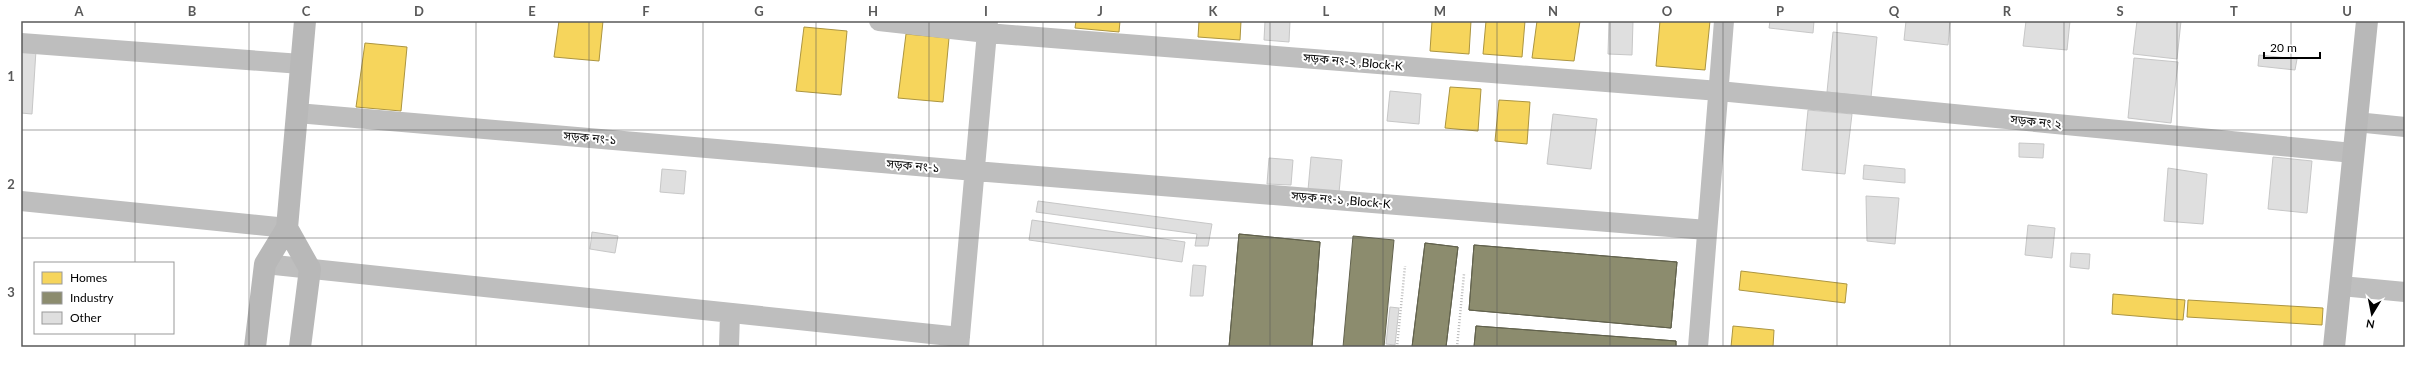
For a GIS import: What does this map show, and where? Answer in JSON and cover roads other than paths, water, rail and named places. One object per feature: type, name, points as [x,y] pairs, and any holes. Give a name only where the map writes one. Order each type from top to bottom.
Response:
[{"type":"street","points":[[255,347],[265,264],[287,228],[305,21]]},
{"type":"street","name":"সড়ক নং-২ ,Block-K","points":[[879,21],[987,27],[1719,91]]},
{"type":"street","points":[[1698,347],[1706,230],[1724,21]]},
{"type":"street","points":[[2334,347],[2367,21]]},
{"type":"street","points":[[265,264],[730,313],[960,342],[987,27]]},
{"type":"street","points":[[21,43],[301,64]]},
{"type":"street","name":"সড়ক নং ২","points":[[1719,91],[2353,153]]},
{"type":"street","name":"সড়ক নং-১","points":[[297,113],[975,171]]},
{"type":"street","points":[[2356,122],[2405,127]]},
{"type":"street","name":"সড়ক নং-১ ,Block-K","points":[[975,171],[1706,230]]},
{"type":"street","points":[[21,201],[287,228]]},
{"type":"street","points":[[287,228],[310,269],[300,347]]},
{"type":"street","points":[[2341,286],[2405,292]]},
{"type":"street","points":[[729,347],[730,313]]}]
